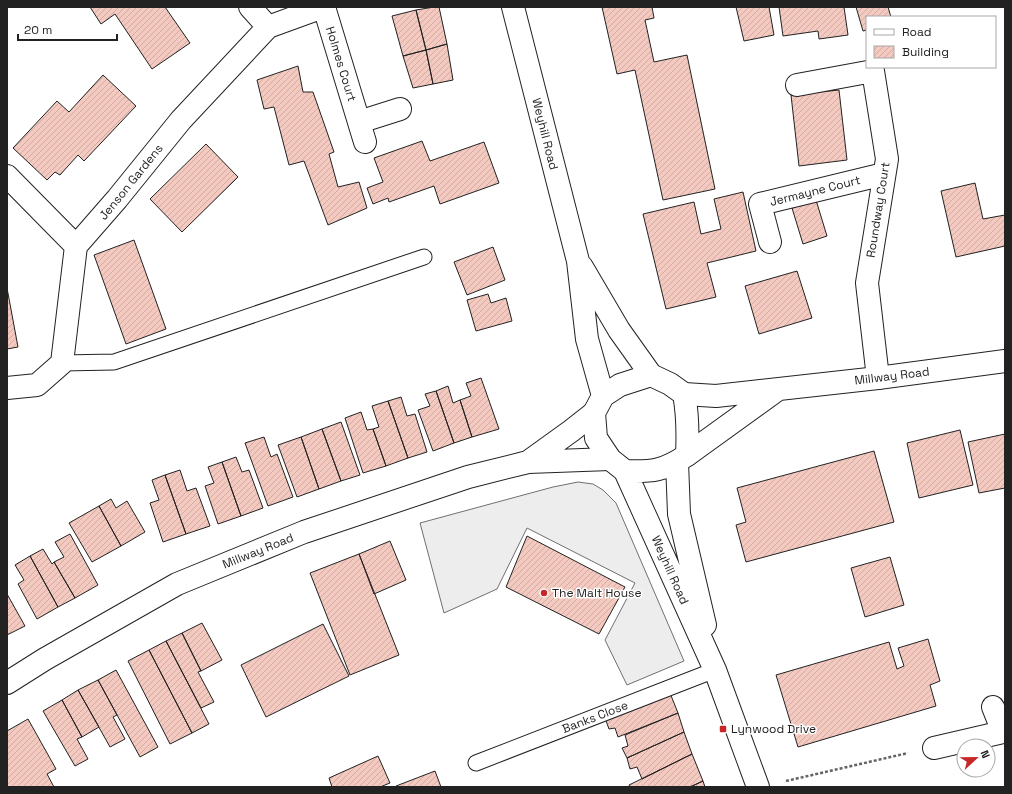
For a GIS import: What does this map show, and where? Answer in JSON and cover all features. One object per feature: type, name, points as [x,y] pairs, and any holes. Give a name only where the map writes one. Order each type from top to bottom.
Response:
[{"type":"street","points":[[250,7],[268,27]]},
{"type":"street","name":"Jenson Gardens","points":[[76,246],[117,200],[181,120],[268,27],[324,7]]},
{"type":"street","name":"Holmes Court","points":[[324,7],[362,132],[400,109]]},
{"type":"street","name":"Weyhill Road","points":[[513,7],[578,261],[587,339],[599,404],[596,438],[618,465],[715,670],[758,787]]},
{"type":"street","name":"Roundway Court","points":[[798,85],[873,71],[887,159],[867,283],[878,378]]},
{"type":"street","name":"Jermayne Court","points":[[770,242],[760,204],[884,174]]},
{"type":"street","points":[[7,176],[76,246],[62,363],[37,385],[7,388]]},
{"type":"street","name":"Weyhill Road","points":[[578,261],[619,330],[651,375],[670,384],[684,394],[688,418],[682,459],[679,514],[715,670]]},
{"type":"street","name":"Millway Road","points":[[684,394],[716,396],[878,378],[1005,361]]},
{"type":"street","points":[[599,404],[620,385],[651,375]]},
{"type":"street","name":"Millway Road","points":[[682,459],[778,389]]},
{"type":"street","name":"Millway Road","points":[[528,462],[571,431],[599,404]]},
{"type":"street","points":[[618,465],[649,472],[664,468],[682,459]]},
{"type":"street","name":"Millway Road","points":[[7,683],[45,659],[177,584],[304,532],[468,477],[528,462],[618,465]]},
{"type":"street","points":[[934,748],[1004,732],[993,707]]},
{"type":"lane","points":[[62,363],[114,362],[424,257]]},
{"type":"lane","name":"Banks Close","points":[[476,764],[715,670]]},
{"type":"path","points":[[782,782],[934,748]]},
{"type":"shaded area","points":[[578,482],[593,484],[603,490],[616,503],[684,661],[627,685],[605,640],[635,583],[527,528],[497,589],[444,613],[420,523],[553,487]]},
{"type":"building","points":[[90,7],[165,7],[190,43],[152,69],[115,14],[101,24]]},
{"type":"building","points":[[439,7],[447,44],[426,50],[416,10]]},
{"type":"building","points":[[602,7],[652,7],[654,18],[645,20],[654,62],[687,55],[715,189],[663,200],[635,70],[617,74]]},
{"type":"building","points":[[736,7],[769,7],[774,35],[744,41]]},
{"type":"building","points":[[779,7],[844,7],[848,35],[819,39],[818,31],[783,36]]},
{"type":"building","points":[[856,7],[888,7],[891,16],[866,16],[866,30],[863,31]]},
{"type":"building","points":[[416,10],[426,50],[403,56],[392,16]]},
{"type":"building","points":[[447,44],[453,80],[433,84],[426,50]]},
{"type":"building","points":[[426,50],[433,84],[413,88],[403,56]]},
{"type":"building","points":[[298,66],[303,92],[313,92],[334,152],[329,154],[338,187],[359,182],[367,208],[328,225],[304,161],[289,165],[274,107],[264,109],[257,80]]},
{"type":"building","points":[[103,75],[136,106],[84,161],[78,155],[60,175],[55,172],[47,180],[13,148],[57,101],[69,112]]},
{"type":"building","points":[[839,90],[847,160],[799,166],[791,95]]},
{"type":"building","points":[[422,141],[430,161],[484,142],[499,183],[440,204],[434,186],[389,202],[388,198],[373,204],[367,188],[383,182],[374,158]]},
{"type":"building","points":[[206,144],[238,177],[182,232],[150,199]]},
{"type":"building","points":[[975,183],[983,219],[1005,215],[1005,246],[956,257],[941,191]]},
{"type":"building","points":[[743,192],[756,251],[707,263],[716,297],[666,309],[643,214],[694,202],[701,234],[721,229],[714,199]]},
{"type":"building","points":[[816,200],[827,236],[803,244],[792,208]]},
{"type":"building","points":[[134,240],[166,329],[126,344],[94,255]]},
{"type":"building","points":[[493,247],[505,280],[467,295],[454,262]]},
{"type":"building","points":[[797,271],[812,318],[759,334],[745,286]]},
{"type":"building","points":[[7,288],[18,347],[7,349]]},
{"type":"building","points":[[488,294],[491,303],[506,298],[512,321],[476,331],[467,300]]},
{"type":"building","points":[[481,378],[499,429],[472,437],[460,400],[471,396],[466,383]]},
{"type":"building","points":[[448,386],[453,403],[460,400],[472,437],[454,443],[436,391]]},
{"type":"building","points":[[436,391],[454,443],[433,451],[418,410],[430,406],[425,394]]},
{"type":"building","points":[[401,397],[407,416],[415,414],[427,452],[408,458],[388,401]]},
{"type":"building","points":[[388,401],[408,458],[386,466],[373,429],[379,427],[372,406]]},
{"type":"building","points":[[361,412],[367,430],[373,429],[386,466],[363,473],[345,418]]},
{"type":"building","points":[[341,422],[360,475],[341,481],[322,429]]},
{"type":"building","points":[[322,429],[341,481],[319,489],[301,437]]},
{"type":"building","points":[[960,430],[973,485],[919,498],[907,443]]},
{"type":"building","points":[[1005,434],[1005,488],[979,493],[968,442]]},
{"type":"building","points":[[264,437],[271,457],[277,454],[293,497],[268,506],[245,443]]},
{"type":"building","points":[[301,437],[319,489],[297,497],[278,445]]},
{"type":"building","points":[[874,451],[894,522],[746,562],[736,525],[746,522],[737,488]]},
{"type":"building","points":[[236,457],[242,472],[249,470],[263,508],[241,516],[222,462]]},
{"type":"building","points":[[222,462],[241,516],[218,524],[205,486],[214,483],[208,467]]},
{"type":"building","points":[[180,470],[187,491],[196,488],[210,526],[186,534],[165,475]]},
{"type":"building","points":[[165,475],[186,534],[163,542],[150,503],[159,500],[152,480]]},
{"type":"building","points":[[111,499],[116,508],[127,501],[145,532],[121,546],[99,506]]},
{"type":"building","points":[[99,506],[121,546],[92,562],[69,523]]},
{"type":"building","points":[[70,534],[98,585],[75,598],[54,562],[64,557],[55,542]]},
{"type":"building","points":[[527,536],[625,587],[599,634],[506,587]]},
{"type":"building","points":[[390,541],[406,580],[374,594],[359,554]]},
{"type":"building","points":[[43,549],[52,564],[54,562],[75,598],[58,607],[30,556]]},
{"type":"building","points":[[359,554],[399,655],[350,675],[310,573]]},
{"type":"building","points":[[30,556],[58,607],[37,619],[18,584],[24,580],[15,565]]},
{"type":"building","points":[[890,557],[904,605],[865,617],[851,568]]},
{"type":"building","points":[[7,594],[25,626],[7,635]]},
{"type":"building","points":[[202,623],[222,660],[201,671],[182,633]]},
{"type":"building","points":[[323,624],[349,676],[266,717],[241,665]]},
{"type":"building","points":[[182,633],[201,671],[198,672],[214,702],[201,708],[166,641]]},
{"type":"building","points":[[928,639],[940,681],[930,685],[936,706],[798,747],[776,675],[889,642],[897,669],[904,666],[898,648]]},
{"type":"building","points":[[166,641],[209,724],[192,733],[149,650]]},
{"type":"building","points":[[149,650],[192,733],[170,744],[128,661]]},
{"type":"building","points":[[116,670],[158,747],[140,757],[98,680]]},
{"type":"building","points":[[98,680],[117,715],[113,717],[125,739],[110,747],[78,690]]},
{"type":"building","points":[[78,690],[99,727],[82,737],[62,700]]},
{"type":"building","points":[[670,693],[678,713],[618,737],[615,728],[609,729],[605,718]]},
{"type":"building","points":[[62,700],[82,737],[77,739],[88,759],[75,766],[43,711]]},
{"type":"building","points":[[678,713],[684,732],[627,758],[622,748],[628,746],[625,735]]},
{"type":"building","points":[[28,719],[56,769],[47,774],[54,787],[7,787],[7,731]]},
{"type":"building","points":[[684,732],[692,754],[642,779],[637,767],[630,769],[627,758]]},
{"type":"building","points":[[692,754],[703,781],[690,787],[630,787],[629,785]]},
{"type":"building","points":[[378,756],[390,783],[380,787],[332,787],[329,778]]},
{"type":"building","points":[[435,771],[441,787],[396,786]]},
{"type":"building","points":[[703,781],[705,787],[690,787]]},
{"type":"place","name":"The Malt House","points":[[544,593]]},
{"type":"place","name":"Lynwood Drive","points":[[723,729]]}]
